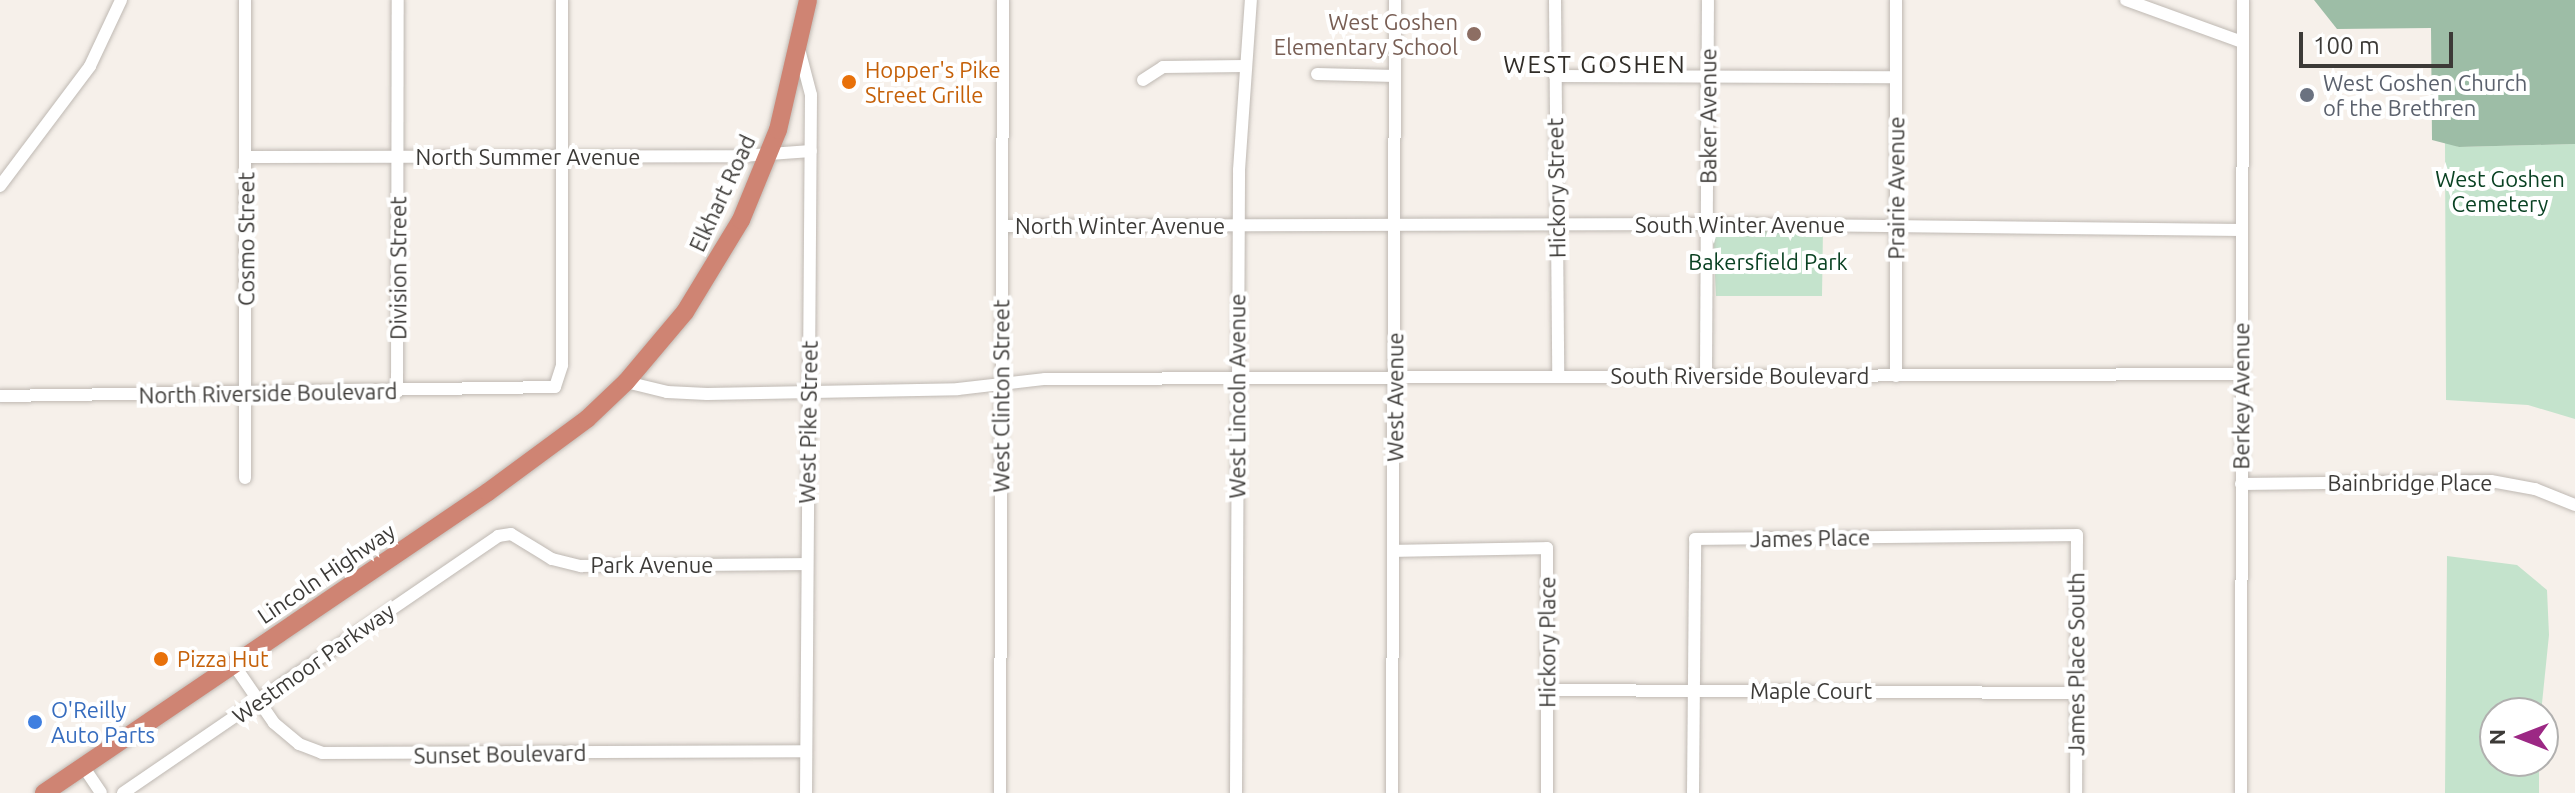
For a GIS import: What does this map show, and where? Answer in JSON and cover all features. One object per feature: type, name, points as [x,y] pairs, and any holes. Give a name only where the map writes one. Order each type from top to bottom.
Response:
[{"type":"highway","name":"Elkhart Road","points":[[626,382],[710,275],[769,154],[800,53],[808,0]]},
{"type":"highway","name":"Lincoln Highway","points":[[44,793],[553,446],[626,382]]},
{"type":"street","points":[[0,186],[90,66],[121,0]]},
{"type":"street","name":"Cosmo Street","points":[[245,0],[245,478]]},
{"type":"street","name":"Division Street","points":[[397,392],[398,0]]},
{"type":"street","points":[[562,0],[562,157]]},
{"type":"street","name":"West Clinton Street","points":[[1000,793],[1003,0]]},
{"type":"street","name":"West Lincoln Avenue","points":[[1236,793],[1238,226],[1251,0]]},
{"type":"street","name":"West Avenue","points":[[1392,793],[1395,0]]},
{"type":"street","name":"Hickory Street","points":[[1555,0],[1558,376]]},
{"type":"street","name":"Baker Avenue","points":[[1706,376],[1708,0]]},
{"type":"street","name":"Prairie Avenue","points":[[1896,0],[1896,376]]},
{"type":"street","points":[[2126,0],[2242,42]]},
{"type":"street","name":"Berkey Avenue","points":[[2241,793],[2243,0]]},
{"type":"street","name":"West Pike Street","points":[[800,53],[811,95],[806,793]]},
{"type":"street","points":[[1143,80],[1163,67],[1245,66]]},
{"type":"street","points":[[1317,74],[1395,76]]},
{"type":"street","points":[[1555,76],[1896,77]]},
{"type":"street","name":"North Summer Avenue","points":[[246,157],[562,157],[811,151]]},
{"type":"street","name":"North Riverside Boulevard","points":[[0,396],[535,391],[555,387],[561,376],[562,157]]},
{"type":"street","name":"South Winter Avenue","points":[[1238,226],[1708,224],[2242,230]]},
{"type":"street","name":"North Winter Avenue","points":[[1002,226],[1238,226]]},
{"type":"street","name":"South Riverside Boulevard","points":[[1237,377],[2242,374]]},
{"type":"street","points":[[626,382],[681,393],[808,392],[1237,377]]},
{"type":"street","name":"Bainbridge Place","points":[[2241,484],[2491,481],[2535,489],[2575,505]]},
{"type":"street","name":"Park Avenue","points":[[505,534],[552,559],[581,566],[807,564]]},
{"type":"street","name":"Westmoor Parkway","points":[[123,793],[505,534]]},
{"type":"street","name":"James Place","points":[[1694,691],[1695,539],[2077,535]]},
{"type":"street","name":"James Place South","points":[[2076,793],[2077,535]]},
{"type":"street","name":"Hickory Place","points":[[1394,551],[1547,548],[1547,793]]},
{"type":"street","name":"Sunset Boulevard","points":[[234,665],[258,701],[299,744],[346,756],[806,751]]},
{"type":"street","name":"Maple Court","points":[[1547,690],[2075,693]]},
{"type":"street","points":[[1693,793],[1694,691]]},
{"type":"street","points":[[83,766],[101,793]]},
{"type":"green space","points":[[2314,0],[2575,0],[2575,144],[2459,147],[2432,140],[2431,28],[2337,29]]},
{"type":"green space","name":"West Goshen Cemetery","points":[[2445,141],[2459,147],[2575,144],[2575,419],[2528,405],[2446,400]]},
{"type":"green space","name":"Bakersfield Park","points":[[1719,228],[1823,229],[1822,296],[1716,296],[1713,234]]},
{"type":"green space","points":[[2447,556],[2517,565],[2547,590],[2549,635],[2543,697],[2479,697],[2479,777],[2539,777],[2539,793],[2445,793]]},
{"type":"place","name":"West Goshen Elementary School","points":[[1474,34]]},
{"type":"place","name":"Hopper's Pike Street Grille","points":[[849,82]]},
{"type":"place","name":"West Goshen Church of the Brethren","points":[[2307,95]]},
{"type":"place","name":"Pizza Hut","points":[[161,659]]},
{"type":"place","name":"O'Reilly Auto Parts","points":[[35,722]]},
{"type":"district","name":"WEST GOSHEN","points":[[1595,65]]}]
